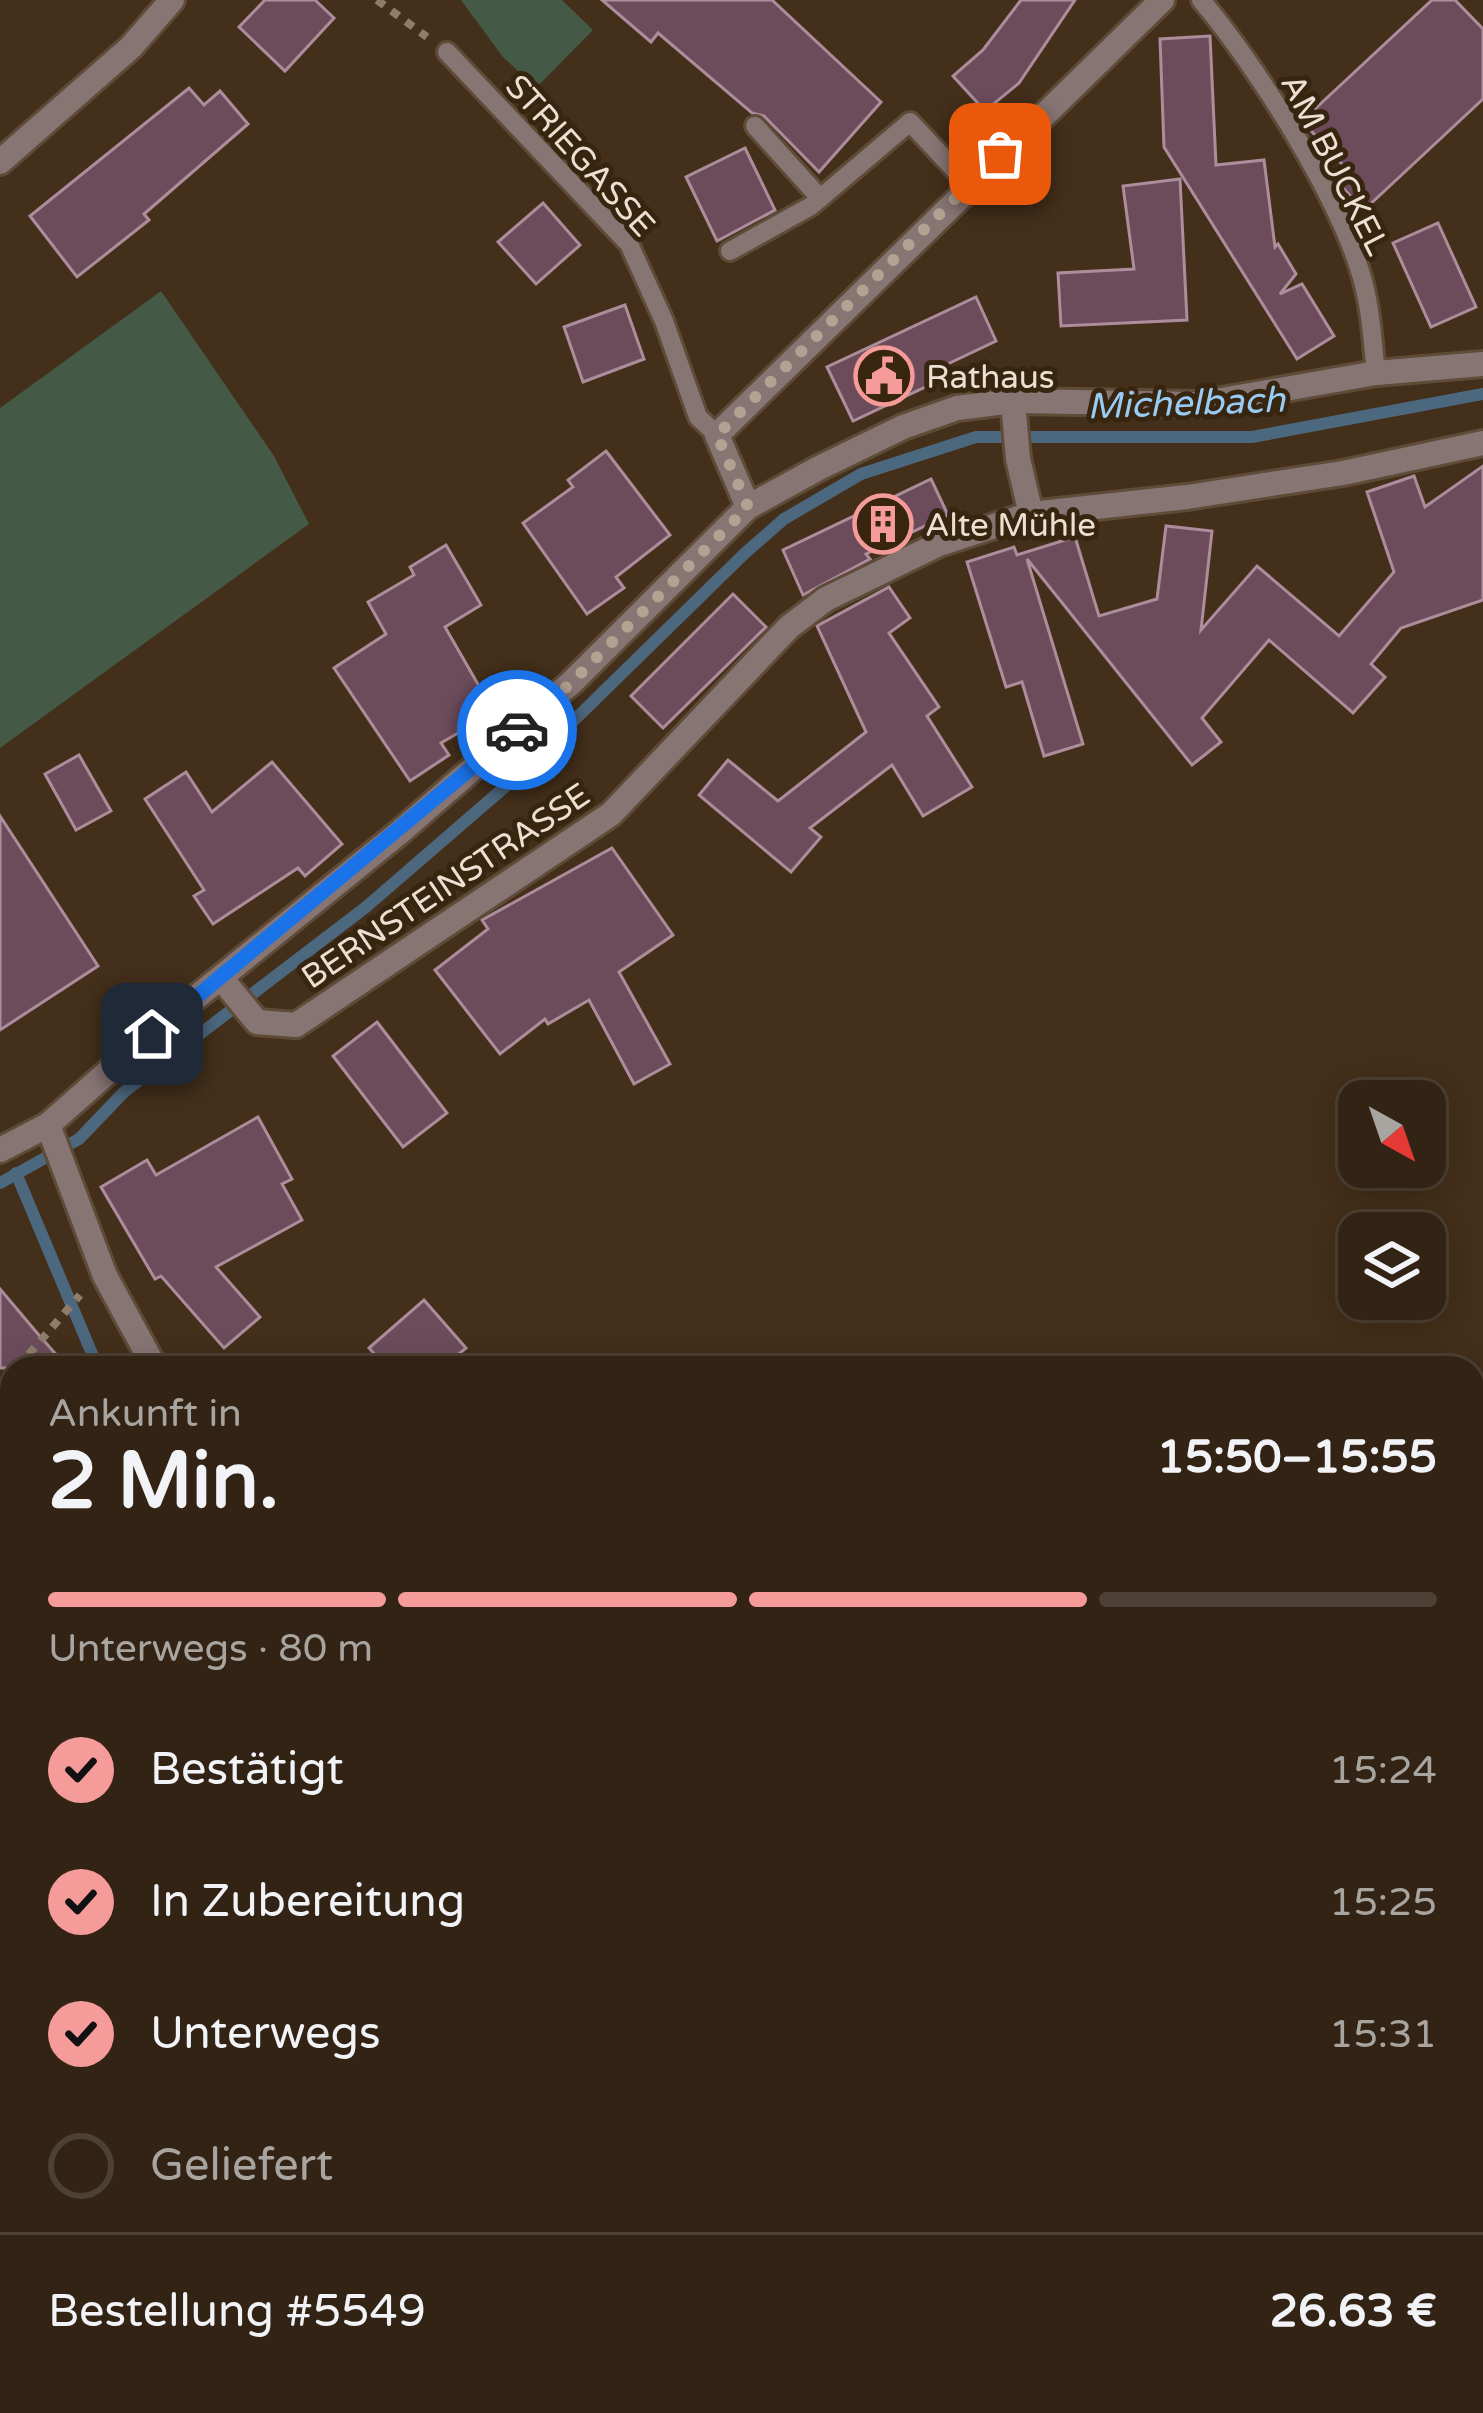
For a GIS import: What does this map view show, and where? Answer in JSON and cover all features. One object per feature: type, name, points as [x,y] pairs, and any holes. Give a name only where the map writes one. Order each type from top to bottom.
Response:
[{"type":"street","points":[[0,162],[131,46],[172,0]]},
{"type":"street","points":[[748,507],[717,435],[968,184],[1161,0]]},
{"type":"street","points":[[0,1150],[51,1132],[227,985],[572,682],[748,507],[903,427],[957,408],[1199,404],[1376,373],[1483,364]]},
{"type":"street","points":[[1013,410],[1031,514]]},
{"type":"street","name":"BERNSTEINSTRASSE","points":[[227,985],[257,1022],[296,1025],[399,961],[611,814],[789,627],[826,599],[939,544],[1031,514],[1321,477],[1483,443]]},
{"type":"street","points":[[51,1132],[105,1276],[148,1356]]},
{"type":"lane","name":"AM BUCKEL","points":[[1201,0],[1260,78],[1349,243],[1367,296],[1376,373]]},
{"type":"lane","name":"STRIEGASSE","points":[[447,52],[628,244],[664,320],[698,417],[717,435]]},
{"type":"lane","points":[[730,251],[820,198],[910,122],[968,184]]},
{"type":"lane","points":[[755,126],[820,198]]},
{"type":"path","points":[[377,0],[447,52]]},
{"type":"path","points":[[28,1356],[78,1296]]},
{"type":"green space","points":[[461,0],[562,0],[593,30],[536,88],[502,56]]},
{"type":"green space","points":[[161,291],[274,456],[309,524],[0,748],[0,408]]},
{"type":"building","points":[[265,0],[315,0],[334,18],[285,71],[239,27]]},
{"type":"building","points":[[602,0],[772,0],[881,102],[819,172],[764,116],[752,113],[658,33],[651,42]]},
{"type":"building","points":[[1021,0],[1075,0],[1019,83],[985,111],[953,76],[983,50]]},
{"type":"building","points":[[1432,0],[1455,0],[1483,29],[1483,99],[1364,210],[1341,186],[1352,175],[1302,121]]},
{"type":"building","points":[[1210,36],[1216,165],[1264,160],[1275,247],[1278,244],[1296,274],[1280,294],[1302,284],[1334,336],[1297,359],[1164,147],[1160,39]]},
{"type":"building","points":[[189,88],[204,105],[220,91],[248,124],[144,214],[149,220],[77,277],[30,216]]},
{"type":"building","points":[[745,148],[775,210],[717,241],[686,177]]},
{"type":"building","points":[[1180,179],[1187,320],[1061,326],[1058,273],[1134,269],[1123,186]]},
{"type":"building","points":[[543,203],[580,245],[536,284],[498,242]]},
{"type":"building","points":[[1438,223],[1476,307],[1431,327],[1393,243]]},
{"type":"building","name":"Rathaus","points":[[976,297],[996,341],[933,371],[938,381],[853,421],[827,367]]},
{"type":"building","points":[[625,305],[644,359],[583,382],[564,327]]},
{"type":"building","points":[[606,451],[670,535],[616,577],[624,588],[587,614],[523,523],[573,487],[568,480]]},
{"type":"building","points":[[1483,466],[1483,600],[1401,628],[1371,664],[1385,677],[1353,713],[1269,640],[1202,718],[1221,742],[1192,765],[1027,559],[1083,744],[1044,756],[1022,682],[1006,687],[967,562],[1014,547],[1017,555],[1075,537],[1099,616],[1157,599],[1166,526],[1212,531],[1201,630],[1257,566],[1339,636],[1394,572],[1367,492],[1414,476],[1425,507]]},
{"type":"building","name":"Alte Mühle","points":[[931,479],[948,515],[866,554],[870,559],[803,595],[783,550]]},
{"type":"building","points":[[446,545],[481,605],[445,627],[494,712],[441,743],[449,755],[410,781],[334,668],[386,634],[368,602],[414,575],[410,567]]},
{"type":"building","points":[[889,587],[910,618],[889,633],[939,707],[927,716],[972,787],[923,816],[892,765],[810,828],[821,837],[791,872],[699,795],[728,760],[778,801],[866,732],[817,626]]},
{"type":"building","points":[[733,594],[766,627],[663,728],[631,696]]},
{"type":"building","points":[[79,755],[111,811],[76,830],[45,774]]},
{"type":"building","points":[[272,762],[342,844],[305,876],[298,868],[213,924],[194,896],[204,890],[145,799],[186,772],[212,812]]},
{"type":"building","points":[[0,816],[98,966],[0,1030]]},
{"type":"building","points":[[612,848],[673,935],[619,972],[670,1064],[634,1084],[589,1000],[548,1024],[545,1019],[500,1054],[435,970],[488,929],[482,920]]},
{"type":"building","points":[[377,1022],[447,1113],[403,1147],[333,1056]]},
{"type":"building","points":[[258,1117],[292,1179],[282,1184],[302,1220],[216,1267],[260,1317],[224,1348],[161,1276],[155,1279],[101,1187],[147,1160],[156,1175]]},
{"type":"building","points":[[0,1289],[57,1356],[0,1356]]},
{"type":"building","points":[[424,1300],[466,1348],[456,1356],[376,1356],[369,1348]]},
{"type":"waterway","name":"Michelbach","points":[[0,1183],[79,1139],[124,1092],[366,907],[514,779],[784,519],[861,474],[976,437],[1252,437],[1483,394]]},
{"type":"waterway","points":[[16,1173],[93,1356]]},
{"type":"way so far","points":[[517,730],[572,682],[748,507],[717,435],[1000,154]]},
{"type":"place","name":"Rathaus","points":[[884,376]]},
{"type":"place","name":"Alte Mühle","points":[[883,524]]},
{"type":"route","points":[[152,1034],[517,730]]}]
